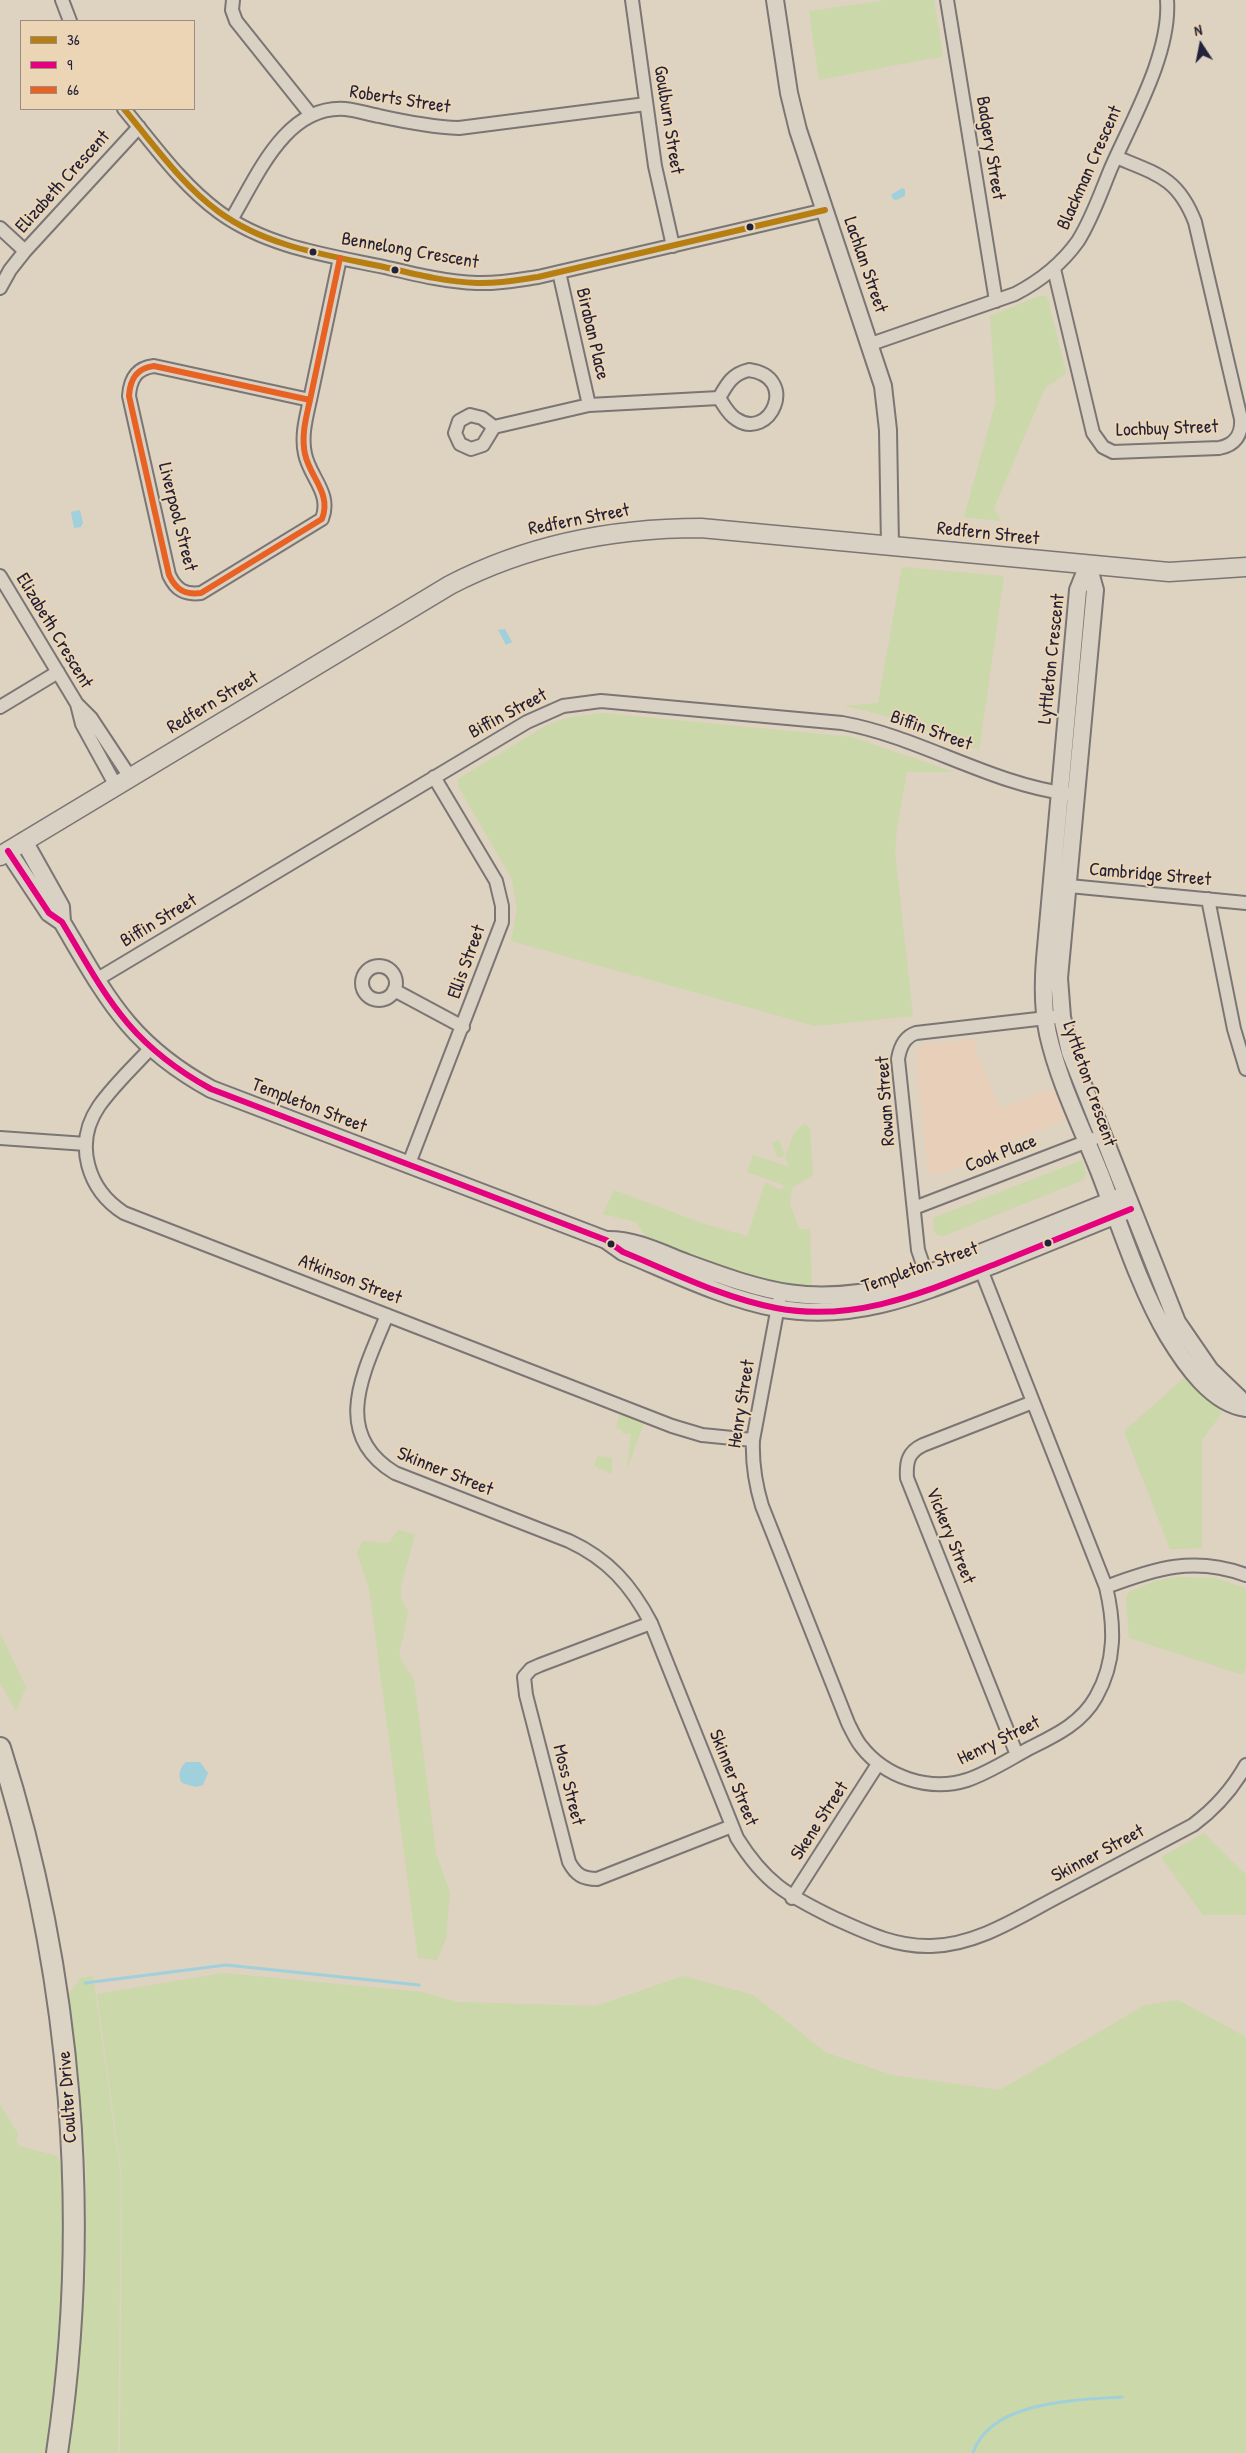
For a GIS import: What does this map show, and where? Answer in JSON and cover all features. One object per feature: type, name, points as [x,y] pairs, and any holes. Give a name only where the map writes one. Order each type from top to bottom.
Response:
[{"type":"main road","name":"Redfern Street","points":[[4,853],[476,571],[518,555],[613,532],[650,528],[701,528],[1169,572],[1246,567]]},
{"type":"main road","name":"Coulter Drive","points":[[0,1748],[27,1840],[45,1925],[57,1992],[68,2084],[74,2238],[71,2335],[57,2453]]},
{"type":"street","points":[[62,0],[70,20]]},
{"type":"street","points":[[232,0],[232,10],[236,21],[311,115]]},
{"type":"street","name":"Goulburn Street","points":[[632,0],[655,166],[674,246]]},
{"type":"street","name":"Lachlan Street","points":[[775,0],[789,93],[798,130],[871,344],[886,401],[890,546]]},
{"type":"street","name":"Badgery Street","points":[[947,0],[996,301]]},
{"type":"street","name":"Blackman Crescent","points":[[871,344],[996,301],[1035,283],[1054,269],[1084,230],[1163,46],[1167,24],[1167,0]]},
{"type":"street","name":"Roberts Street","points":[[231,220],[278,143],[290,129],[311,115],[328,110],[346,109],[434,127],[459,128],[646,104]]},
{"type":"street","name":"Bennelong Crescent","points":[[125,110],[178,176],[198,196],[231,220],[276,242],[433,278],[478,283],[508,282],[674,246],[825,210]]},
{"type":"street","name":"Elizabeth Crescent","points":[[0,288],[10,270],[25,251],[139,127]]},
{"type":"street","name":"Lochbuy Street","points":[[1054,269],[1093,433],[1103,447],[1114,452],[1219,448],[1227,446],[1238,437],[1242,428],[1241,418],[1195,222],[1188,204],[1167,180],[1116,157]]},
{"type":"street","points":[[0,228],[25,251]]},
{"type":"street","name":"Liverpool Street","points":[[310,400],[154,366],[138,371],[133,378],[129,396],[169,575],[179,590],[190,595],[201,593],[322,519],[326,509],[325,499],[310,469],[303,439],[340,258]]},
{"type":"street","name":"Biraban Place","points":[[559,272],[589,405]]},
{"type":"street","points":[[749,370],[759,372],[768,377],[774,385],[777,395],[776,405],[771,414],[762,421],[754,423],[737,420],[719,398],[730,379],[739,372],[749,370]]},
{"type":"street","name":"Biraban Place","points":[[494,427],[589,405],[719,398]]},
{"type":"street","name":"Lyttleton Crescent","points":[[1088,565],[1078,590],[1044,968],[1054,1017],[1058,1064],[1095,1139],[1121,1205],[1150,1299],[1176,1349],[1195,1374],[1217,1396],[1228,1403],[1246,1408]]},
{"type":"street","name":"Lyttleton Crescent","points":[[1054,1017],[1095,590],[1088,565]]},
{"type":"street","name":"Elizabeth Crescent","points":[[0,576],[77,704],[91,718],[123,782]]},
{"type":"street","points":[[0,707],[58,672]]},
{"type":"street","name":"Biffin Street","points":[[96,980],[538,715],[563,706],[588,702],[623,703],[842,723],[866,727],[1031,787],[1076,794]]},
{"type":"street","name":"Ellis Street","points":[[408,1166],[502,922],[502,906],[496,881],[434,777]]},
{"type":"street","name":"Templeton Street","points":[[24,841],[61,907],[62,922]]},
{"type":"street","name":"Templeton Street","points":[[4,853],[49,912],[62,922],[121,1018],[150,1048],[185,1075],[211,1088],[408,1166],[606,1240],[630,1242],[740,1282],[779,1301],[866,1293],[929,1282],[1121,1205]]},
{"type":"street","name":"Cambridge Street","points":[[1051,885],[1246,903]]},
{"type":"street","points":[[1208,899],[1234,1029],[1246,1069]]},
{"type":"street","points":[[394,990],[463,1026]]},
{"type":"street","name":"Rowan Street","points":[[929,1282],[918,1250],[898,1059],[903,1042],[916,1033],[1054,1017]]},
{"type":"street","name":"Atkinson Street","points":[[150,1048],[99,1106],[91,1120],[86,1144],[89,1170],[96,1185],[111,1204],[124,1213],[672,1426],[702,1434],[753,1440]]},
{"type":"street","points":[[0,1138],[86,1144]]},
{"type":"street","name":"Cook Place","points":[[914,1208],[1095,1139]]},
{"type":"street","name":"Henry Street","points":[[779,1301],[753,1440],[754,1477],[762,1506],[848,1723],[861,1746],[878,1764],[896,1774],[916,1781],[945,1784],[973,1777],[1067,1728],[1082,1716],[1096,1698],[1105,1679],[1112,1641],[1112,1610],[1106,1587],[978,1262]]},
{"type":"street","name":"Skinner Street","points":[[387,1315],[356,1398],[359,1429],[366,1447],[376,1460],[395,1473],[590,1550],[625,1580],[640,1600],[651,1623],[732,1826],[755,1864],[765,1876],[792,1898],[866,1933],[892,1942],[931,1946],[957,1943],[994,1930],[1194,1825],[1211,1812],[1227,1795],[1246,1765]]},
{"type":"street","name":"Vickery Street","points":[[1016,1755],[907,1478],[906,1466],[912,1452],[923,1445],[1033,1402]]},
{"type":"street","points":[[1106,1587],[1151,1570],[1176,1565],[1215,1566],[1246,1575]]},
{"type":"street","name":"Moss Street","points":[[651,1623],[540,1665],[531,1669],[524,1678],[526,1695],[569,1862],[579,1876],[586,1879],[598,1879],[732,1826]]},
{"type":"street","name":"Skene Street","points":[[792,1898],[878,1764]]},
{"type":"shaded area","points":[[978,1039],[975,1048],[1000,1109],[1053,1088],[1066,1120],[1001,1145],[1002,1150],[944,1173],[928,1174],[916,1051],[924,1044]]},
{"type":"green space","points":[[887,0],[934,0],[943,56],[819,80],[809,11]]},
{"type":"green space","points":[[1039,296],[1046,296],[1048,299],[1066,373],[1045,388],[994,508],[1001,521],[964,517],[996,401],[990,316]]},
{"type":"green space","points":[[902,567],[1004,576],[979,750],[883,715],[844,706],[878,703]]},
{"type":"green space","points":[[602,713],[852,737],[954,772],[907,772],[897,827],[895,852],[913,1016],[815,1026],[511,941],[517,910],[512,879],[458,786],[458,779],[545,726],[567,718]]},
{"type":"green space","points":[[805,1123],[810,1129],[813,1175],[792,1188],[790,1204],[799,1229],[810,1229],[812,1289],[769,1281],[727,1268],[645,1236],[636,1222],[603,1214],[614,1190],[704,1224],[747,1236],[765,1182],[780,1190],[786,1186],[747,1172],[753,1155],[790,1167],[785,1158],[794,1133]]},
{"type":"green space","points":[[779,1140],[785,1155],[778,1158],[772,1143]]},
{"type":"green space","points":[[1082,1160],[1086,1173],[1083,1180],[943,1236],[938,1235],[934,1231],[933,1218]]},
{"type":"green space","points":[[1184,1378],[1222,1413],[1202,1440],[1202,1548],[1170,1549],[1124,1431]]},
{"type":"green space","points":[[623,1411],[645,1420],[627,1469],[631,1434],[622,1433],[622,1430],[616,1427],[619,1416]]},
{"type":"green space","points":[[598,1456],[612,1458],[612,1474],[594,1466]]},
{"type":"green space","points":[[398,1530],[415,1534],[401,1587],[401,1598],[408,1612],[399,1656],[414,1680],[436,1853],[450,1893],[446,1939],[437,1960],[418,1958],[369,1588],[357,1554],[362,1541],[389,1543]]},
{"type":"green space","points":[[1178,1577],[1214,1578],[1246,1588],[1246,1667],[1243,1675],[1129,1638],[1126,1598],[1129,1592],[1155,1581]]},
{"type":"green space","points":[[0,1633],[26,1687],[16,1711],[0,1683]]},
{"type":"green space","points":[[1204,1833],[1246,1875],[1246,1915],[1203,1915],[1161,1857]]},
{"type":"green space","points":[[224,1973],[422,1992],[457,2002],[596,2006],[683,1976],[753,1995],[827,2053],[892,2075],[1000,2090],[1145,2005],[1178,2000],[1246,2037],[1246,2453],[120,2453],[122,2178],[97,1994]]},
{"type":"green space","points":[[93,1976],[121,2178],[118,2453],[68,2453],[86,2278],[86,2164],[69,1993],[81,1978]]},
{"type":"green space","points":[[0,2104],[18,2134],[16,2140],[20,2146],[57,2156],[65,2175],[61,2358],[45,2453],[0,2453]]},
{"type":"water","points":[[902,188],[905,189],[905,196],[896,200],[893,199],[891,195]]},
{"type":"water","points":[[80,510],[83,523],[81,527],[74,528],[71,512]]},
{"type":"water","points":[[505,629],[512,642],[506,645],[498,630]]},
{"type":"water","points":[[186,1762],[200,1762],[208,1773],[203,1785],[196,1787],[182,1783],[180,1772]]},
{"type":"waterway","points":[[85,1983],[226,1965],[419,1985]]},
{"type":"waterway","points":[[973,2453],[982,2436],[997,2423],[1015,2413],[1059,2402],[1122,2397]]},
{"type":"transit line","name":"36","points":[[125,110],[192,189],[219,212],[257,234],[319,254],[454,281],[493,283],[538,277],[825,210]]},
{"type":"transit line","name":"66","points":[[310,400],[304,427],[304,447],[308,463],[322,493],[324,501],[322,519],[201,593],[190,593],[178,588],[169,575],[129,396],[133,380],[138,372],[154,366],[310,400],[340,258]]},
{"type":"transit line","name":"9","points":[[8,851],[49,913],[62,922],[107,996],[123,1017],[159,1055],[183,1072],[211,1089],[606,1240],[623,1252],[698,1284],[737,1298],[756,1304],[806,1312],[862,1308],[890,1302],[917,1294],[998,1263],[1131,1209]]}]
